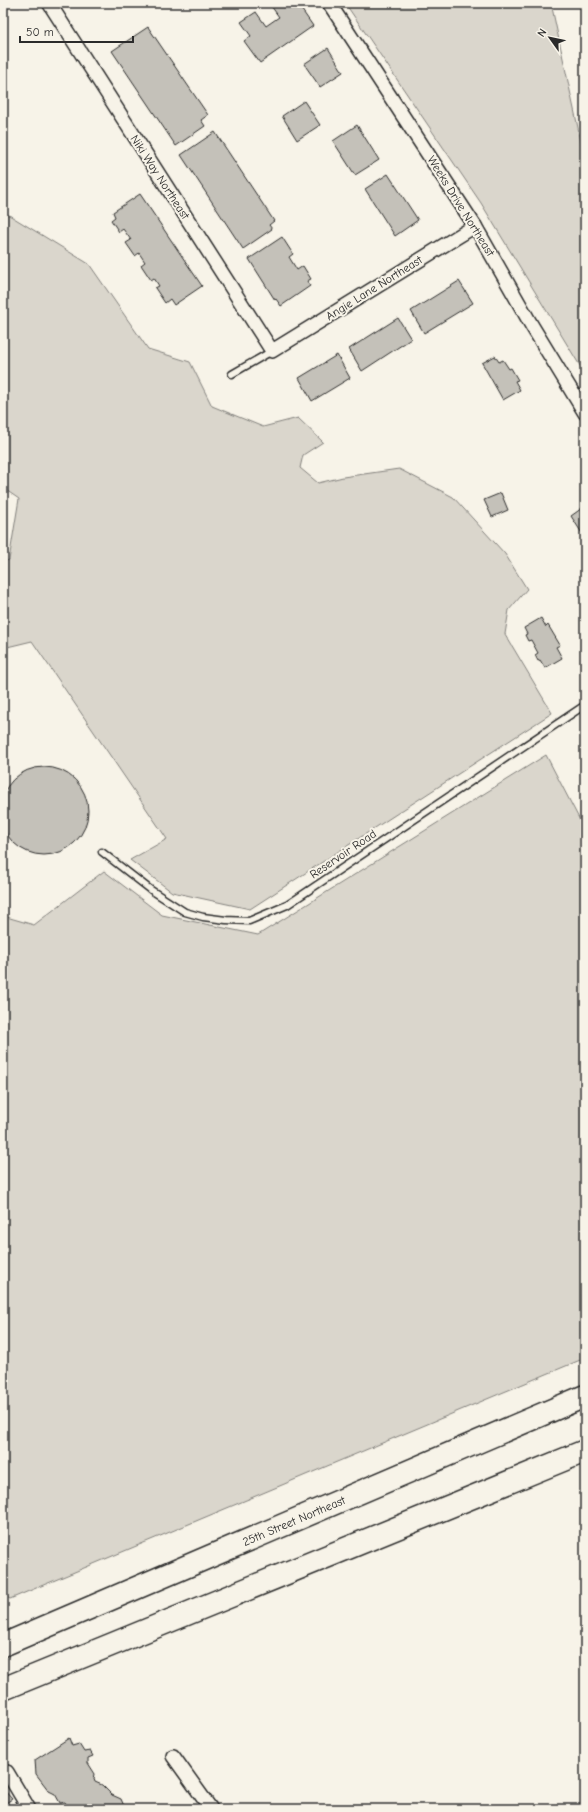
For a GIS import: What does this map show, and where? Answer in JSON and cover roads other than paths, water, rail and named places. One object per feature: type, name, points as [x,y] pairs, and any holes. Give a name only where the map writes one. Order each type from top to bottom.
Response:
[{"type":"highway","name":"25th Street Northeast","points":[[3,1645],[585,1396]]},
{"type":"highway","points":[[3,1690],[585,1451]]},
{"type":"street","name":"Niki Way Northeast","points":[[49,3],[272,351]]},
{"type":"street","name":"Weeks Drive Northeast","points":[[329,3],[475,226],[532,326],[585,413]]},
{"type":"street","name":"Angie Lane Northeast","points":[[272,351],[475,226]]},
{"type":"street","points":[[173,1756],[211,1809]]},
{"type":"street","points":[[7,1772],[29,1809]]},
{"type":"lane","points":[[232,374],[272,351]]},
{"type":"lane","name":"Reservoir Road","points":[[102,852],[151,890],[185,912],[203,917],[250,921],[287,906],[585,705]]}]
